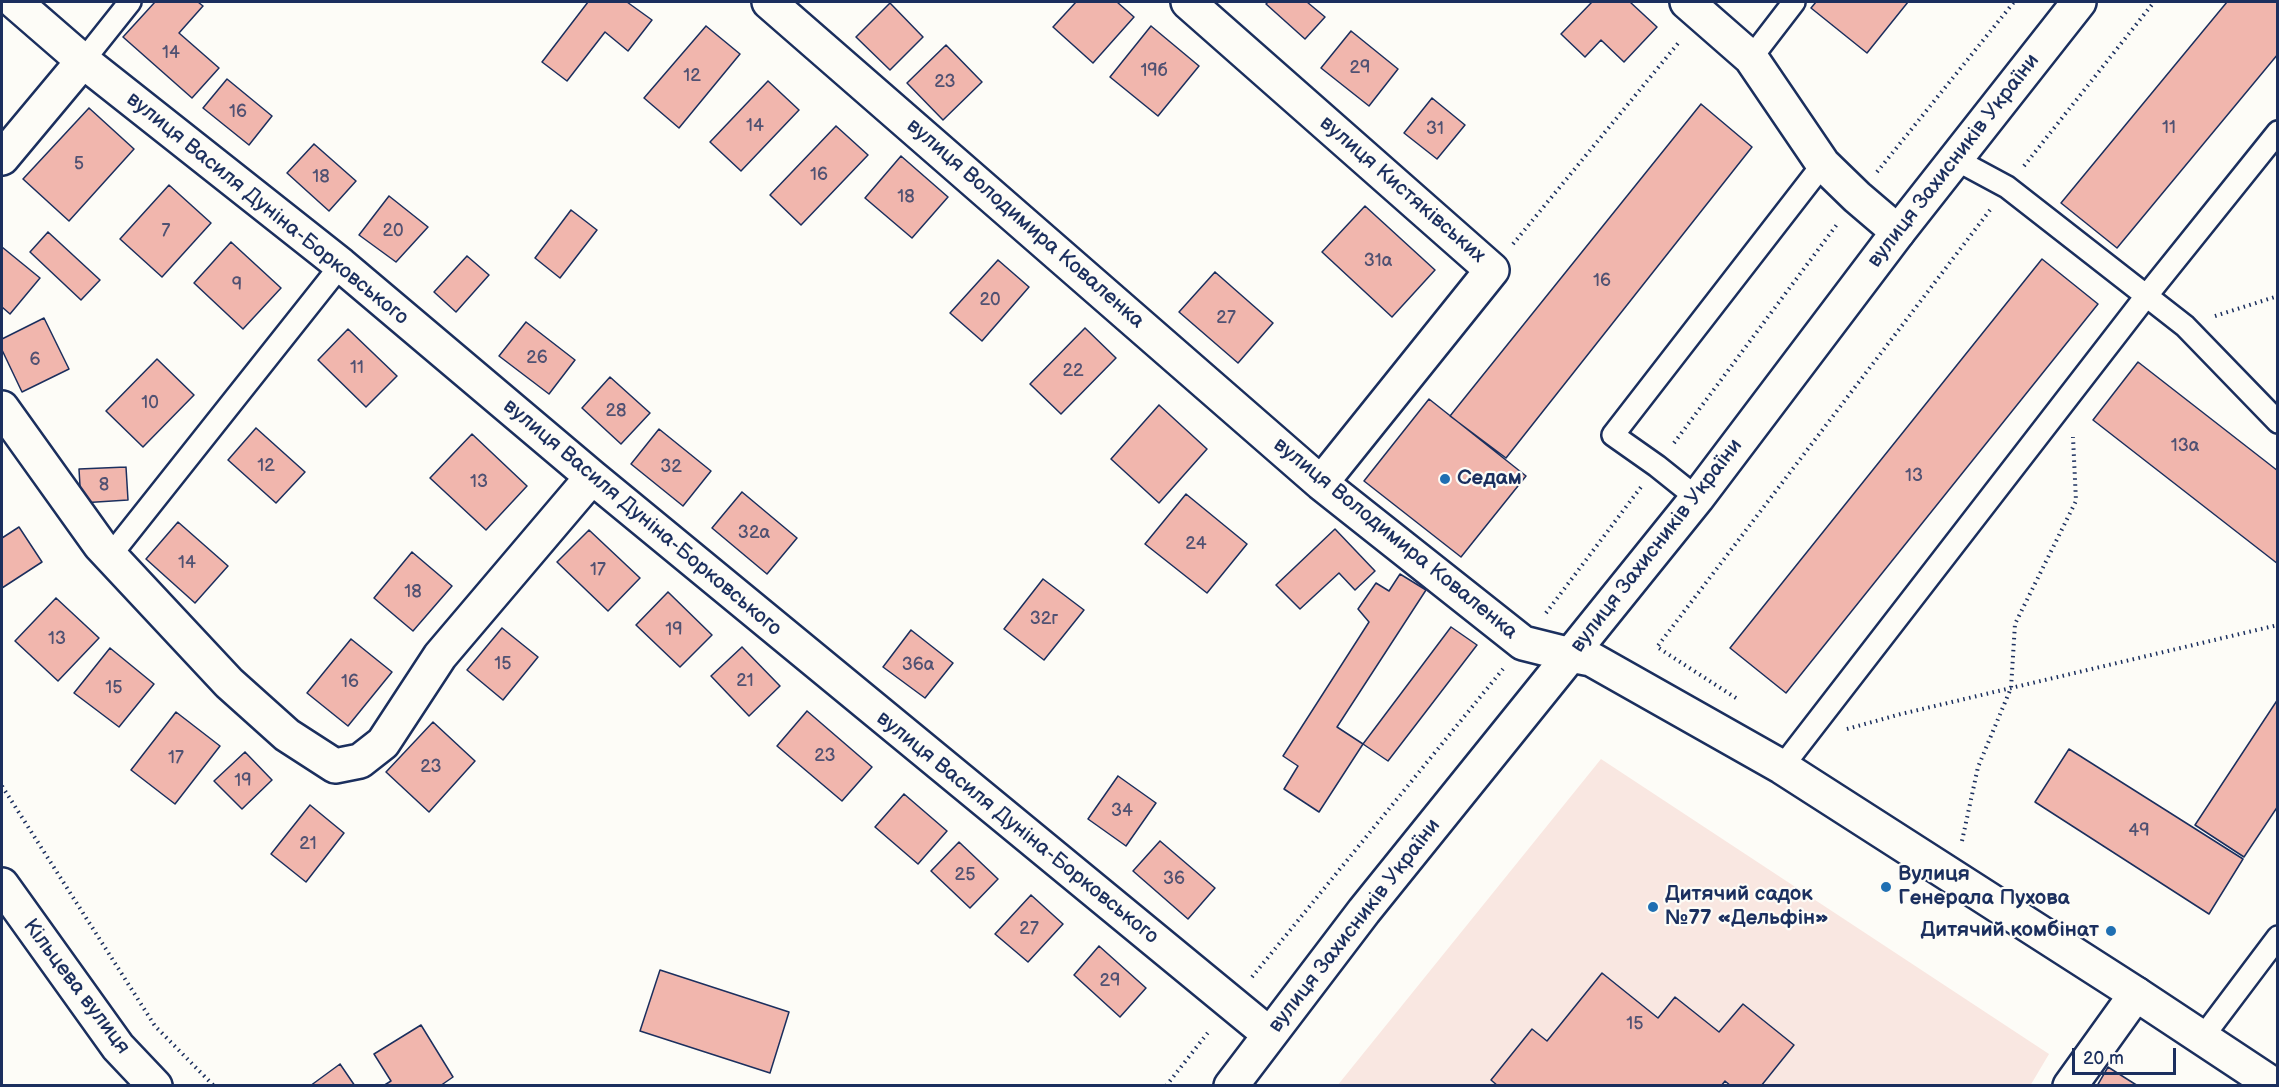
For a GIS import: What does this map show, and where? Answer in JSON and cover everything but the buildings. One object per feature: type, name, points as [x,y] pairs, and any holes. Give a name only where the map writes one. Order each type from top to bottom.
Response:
[{"type":"street","name":"вулиця Василя Дуніна-Борковського","points":[[15,2],[83,60],[341,265],[592,477],[1269,1035]]},
{"type":"street","name":"вулиця Володимира Коваленка","points":[[769,2],[1322,483],[1523,643],[1591,659],[1782,768],[2136,994],[2275,1086]]},
{"type":"street","name":"вулиця Кистяківських","points":[[1188,2],[1492,270],[1322,483]]},
{"type":"street","name":"вулиця Захисників України","points":[[1231,1086],[1364,911],[1697,498],[1898,232],[2079,2]]},
{"type":"street","points":[[1694,8],[1751,58],[1823,164],[1898,232]]},
{"type":"street","points":[[2,158],[83,60]]},
{"type":"street","points":[[2,408],[99,545],[229,683],[287,735],[334,766],[360,760],[383,743],[440,656],[592,477]]},
{"type":"street","name":"Кільцева вулиця","points":[[2,885],[118,1047],[155,1086]]},
{"type":"street","points":[[2070,1086],[2136,994]]},
{"type":"lane","points":[[83,60],[130,2]]},
{"type":"lane","points":[[1751,58],[1794,2]]},
{"type":"lane","points":[[1782,768],[2147,295],[2277,132]]},
{"type":"lane","points":[[1955,159],[2007,188],[2147,295],[2184,326],[2277,422]]},
{"type":"lane","points":[[1697,498],[1613,435],[1823,164]]},
{"type":"lane","points":[[110,556],[341,265]]},
{"type":"lane","points":[[2202,1038],[2277,937]]},
{"type":"path","points":[[1572,580],[1857,197],[2014,2]]},
{"type":"path","points":[[1657,647],[2007,188],[2154,2]]},
{"type":"path","points":[[1492,270],[1694,8]]},
{"type":"path","points":[[2184,326],[2277,296]]},
{"type":"path","points":[[1961,848],[1978,767],[2012,688],[2015,624],[2076,501],[2071,394]]},
{"type":"path","points":[[1802,742],[1901,714],[2277,625]]},
{"type":"path","points":[[1166,1086],[1523,643]]},
{"type":"path","points":[[2,786],[155,1026],[214,1086]]},
{"type":"shaded area","name":"Дитячий садок №77 «Дельфін»","points":[[1601,759],[2049,1054],[2030,1086],[1337,1086]]},
{"type":"place","name":"Седам","points":[[1445,479]]},
{"type":"place","name":"Вулиця Генерала Пухова","points":[[1886,887]]},
{"type":"place","name":"Дитячий садок №77 «Дельфін»","points":[[1653,907]]},
{"type":"place","name":"Дитячий комбінат","points":[[2111,931]]}]
